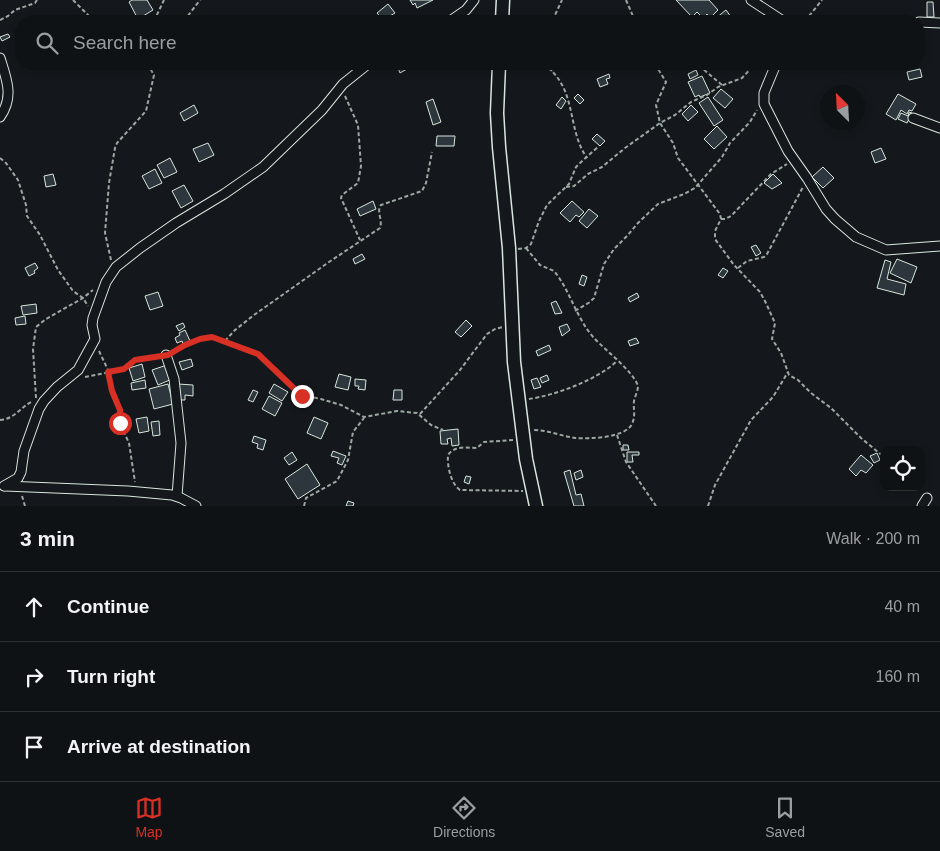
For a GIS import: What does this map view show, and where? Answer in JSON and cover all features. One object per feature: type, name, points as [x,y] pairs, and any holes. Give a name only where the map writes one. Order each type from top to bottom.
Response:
[{"type":"main road","points":[[502,15],[503,0]]},
{"type":"main road","points":[[499,70],[497,113],[518,401],[528,474],[536,506]]},
{"type":"street","points":[[460,15],[474,0]]},
{"type":"street","points":[[750,0],[774,15]]},
{"type":"street","points":[[925,23],[940,24]]},
{"type":"street","points":[[0,58],[9,96],[7,107],[0,117]]},
{"type":"street","points":[[2,486],[18,478],[21,472],[24,452],[39,409],[44,401],[48,395],[81,366],[95,339],[92,323],[106,282],[116,267],[176,223],[224,194],[263,167],[322,110],[343,84],[360,70]]},
{"type":"street","points":[[774,70],[764,98],[768,112],[793,160],[807,178],[826,209],[840,225],[856,237],[889,251],[940,246]]},
{"type":"street","points":[[913,118],[940,128]]},
{"type":"street","points":[[166,355],[174,379],[181,443],[177,496]]},
{"type":"street","points":[[2,486],[137,492],[177,496],[196,506]]},
{"type":"path","points":[[0,20],[15,10],[37,0]]},
{"type":"path","points":[[73,0],[88,15]]},
{"type":"path","points":[[157,15],[164,0]]},
{"type":"path","points":[[189,15],[200,0]]},
{"type":"path","points":[[555,15],[562,0]]},
{"type":"path","points":[[626,0],[632,15]]},
{"type":"path","points":[[811,15],[822,0]]},
{"type":"path","points":[[111,262],[105,233],[114,148],[146,111],[154,77],[151,70]]},
{"type":"path","points":[[659,70],[666,80],[656,105],[660,123],[673,144],[678,158],[720,214],[721,219],[715,231],[715,239],[760,292],[765,301],[774,322],[772,339],[781,353],[788,372],[831,408],[880,454]]},
{"type":"path","points":[[704,70],[722,85]]},
{"type":"path","points":[[566,188],[574,186],[588,174],[605,166],[625,148],[660,123],[675,115],[690,102],[707,95],[722,85],[742,78],[749,70]]},
{"type":"path","points":[[551,71],[562,84],[568,98],[580,148],[587,158]]},
{"type":"path","points":[[343,84],[345,95],[358,125],[361,166],[358,183],[342,195],[341,198],[360,241]]},
{"type":"path","points":[[575,311],[594,298],[604,264],[614,249],[658,204],[692,191],[722,157],[730,143],[750,122],[764,98]]},
{"type":"path","points":[[508,248],[526,248],[533,241],[539,221],[547,205],[566,188],[571,181],[576,167],[598,146]]},
{"type":"path","points":[[225,341],[235,330],[254,316],[380,228],[380,205],[422,191],[426,183],[432,152]]},
{"type":"path","points":[[0,158],[10,168],[21,185],[27,216],[40,235],[58,270],[73,291],[83,298],[88,305],[92,323]]},
{"type":"path","points":[[721,219],[731,216],[771,174],[793,160]]},
{"type":"path","points":[[738,268],[746,260],[764,256],[769,252],[807,178]]},
{"type":"path","points":[[526,248],[540,265],[552,269],[558,275],[575,311],[593,337],[633,376],[638,386],[634,403],[633,423],[626,432],[617,435],[576,438],[544,430],[522,434],[510,441],[484,442],[477,448],[462,447],[453,450],[448,455],[449,468],[454,485],[460,490],[533,491]]},
{"type":"path","points":[[36,404],[33,349],[36,327],[46,319],[83,298]]},
{"type":"path","points":[[420,414],[460,370],[488,334],[495,329],[512,326]]},
{"type":"path","points":[[68,378],[87,377],[124,369],[138,359],[166,355],[185,345],[212,337],[258,354],[301,395],[341,405],[365,417],[399,410],[420,414],[425,421],[443,430]]},
{"type":"path","points":[[95,339],[120,410],[120,423],[129,443],[137,492]]},
{"type":"path","points":[[518,401],[559,392],[610,368],[617,361]]},
{"type":"path","points":[[708,506],[715,485],[751,420],[773,397],[788,372]]},
{"type":"path","points":[[0,420],[10,419],[24,406],[36,400]]},
{"type":"path","points":[[304,506],[306,498],[337,481],[348,460],[353,432],[365,417]]},
{"type":"path","points":[[617,435],[626,462],[656,506]]},
{"type":"building","points":[[132,0],[147,0],[153,10],[145,15],[136,15],[129,2]]},
{"type":"building","points":[[410,0],[433,0],[417,8],[415,3],[413,5]]},
{"type":"building","points":[[676,0],[709,0],[718,10],[713,15],[700,15],[697,12],[694,15],[690,15]]},
{"type":"building","points":[[927,2],[933,2],[934,17],[927,17]]},
{"type":"building","points":[[388,4],[395,13],[392,15],[379,15],[377,13]]},
{"type":"building","points":[[726,10],[730,15],[720,15]]},
{"type":"building","points":[[8,34],[10,37],[2,41],[0,37]]},
{"type":"building","points":[[696,70],[698,75],[690,79],[688,74]]},
{"type":"building","points":[[920,70],[922,77],[909,80],[907,72]]},
{"type":"building","points":[[609,74],[610,78],[606,79],[608,84],[600,87],[597,79]]},
{"type":"building","points":[[702,76],[710,93],[695,97],[688,82]]},
{"type":"building","points":[[721,89],[733,99],[725,108],[713,98]]},
{"type":"building","points":[[578,94],[584,100],[580,104],[574,98]]},
{"type":"building","points":[[898,94],[916,104],[912,111],[909,110],[907,114],[901,110],[896,120],[886,114]]},
{"type":"building","points":[[562,97],[566,101],[561,109],[556,105]]},
{"type":"building","points":[[708,97],[723,120],[714,126],[699,103]]},
{"type":"building","points":[[433,99],[441,122],[433,125],[426,102]]},
{"type":"building","points":[[194,105],[198,113],[184,121],[180,113]]},
{"type":"building","points":[[691,105],[698,112],[688,121],[682,114]]},
{"type":"building","points":[[909,112],[912,113],[907,123],[898,119],[901,113],[908,116]]},
{"type":"building","points":[[717,126],[727,137],[714,149],[704,139]]},
{"type":"building","points":[[597,134],[605,141],[600,146],[592,139]]},
{"type":"building","points":[[437,136],[455,136],[454,146],[436,146]]},
{"type":"building","points":[[208,143],[214,155],[199,162],[193,149]]},
{"type":"building","points":[[881,148],[886,159],[875,163],[871,152]]},
{"type":"building","points":[[170,158],[177,172],[164,178],[157,165]]},
{"type":"building","points":[[823,167],[834,178],[823,188],[812,177]]},
{"type":"building","points":[[155,169],[162,183],[149,189],[142,176]]},
{"type":"building","points":[[53,174],[56,185],[46,187],[44,176]]},
{"type":"building","points":[[773,174],[782,183],[772,189],[764,183]]},
{"type":"building","points":[[184,185],[193,201],[181,208],[172,191]]},
{"type":"building","points":[[373,201],[376,209],[360,216],[357,209]]},
{"type":"building","points":[[572,201],[584,212],[579,217],[576,215],[570,222],[560,213]]},
{"type":"building","points":[[589,209],[598,216],[587,228],[579,221]]},
{"type":"building","points":[[756,245],[761,253],[756,256],[751,247]]},
{"type":"building","points":[[362,254],[365,259],[355,264],[353,259]]},
{"type":"building","points":[[897,259],[917,267],[911,283],[890,273]]},
{"type":"building","points":[[885,260],[891,262],[887,279],[906,284],[904,295],[877,288]]},
{"type":"building","points":[[35,263],[38,268],[34,271],[35,273],[29,276],[25,268]]},
{"type":"building","points":[[723,268],[728,271],[723,278],[718,275]]},
{"type":"building","points":[[582,275],[587,277],[584,286],[579,284]]},
{"type":"building","points":[[158,292],[163,306],[150,310],[145,296]]},
{"type":"building","points":[[637,293],[639,297],[630,302],[628,298]]},
{"type":"building","points":[[556,301],[562,313],[555,314],[551,303]]},
{"type":"building","points":[[36,304],[37,313],[23,315],[21,306]]},
{"type":"building","points":[[25,316],[26,324],[16,325],[15,318]]},
{"type":"building","points":[[466,320],[472,326],[461,337],[455,332]]},
{"type":"building","points":[[183,323],[185,327],[179,331],[176,326]]},
{"type":"building","points":[[567,324],[570,330],[562,336],[559,327]]},
{"type":"building","points":[[185,330],[190,341],[183,344],[182,341],[177,343],[175,338]]},
{"type":"building","points":[[636,338],[639,343],[630,346],[628,341]]},
{"type":"building","points":[[549,345],[551,350],[538,356],[536,351]]},
{"type":"building","points":[[191,359],[193,366],[182,370],[179,362]]},
{"type":"building","points":[[142,364],[145,377],[133,381],[129,368]]},
{"type":"building","points":[[167,365],[172,379],[158,385],[152,370]]},
{"type":"building","points":[[339,374],[351,377],[348,390],[335,387]]},
{"type":"building","points":[[547,375],[549,380],[542,383],[540,378]]},
{"type":"building","points":[[537,378],[541,387],[534,389],[531,380]]},
{"type":"building","points":[[355,379],[366,380],[365,390],[358,389],[359,386],[355,386]]},
{"type":"building","points":[[145,380],[146,388],[132,390],[131,383]]},
{"type":"building","points":[[168,384],[173,404],[154,409],[149,389]]},
{"type":"building","points":[[178,384],[193,385],[193,396],[185,395],[185,400],[178,400]]},
{"type":"building","points":[[274,384],[288,392],[282,401],[269,393]]},
{"type":"building","points":[[253,390],[258,392],[253,402],[248,400]]},
{"type":"building","points":[[394,390],[402,390],[402,400],[393,400]]},
{"type":"building","points":[[269,396],[282,403],[275,416],[262,409]]},
{"type":"building","points":[[147,417],[149,431],[139,433],[136,419]]},
{"type":"building","points":[[314,417],[328,423],[321,439],[307,433]]},
{"type":"building","points":[[159,421],[160,435],[153,436],[151,422]]},
{"type":"building","points":[[458,429],[459,445],[452,446],[451,438],[447,439],[448,444],[441,444],[440,431]]},
{"type":"building","points":[[254,436],[266,440],[263,450],[257,448],[258,444],[252,442]]},
{"type":"building","points":[[623,445],[628,445],[629,450],[623,450]]},
{"type":"building","points":[[333,451],[346,456],[342,465],[337,463],[339,458],[331,456]]},
{"type":"building","points":[[292,452],[297,460],[289,465],[284,458]]},
{"type":"building","points":[[627,452],[639,452],[639,455],[632,455],[633,462],[627,462]]},
{"type":"building","points":[[877,453],[880,460],[874,463],[870,456]]},
{"type":"building","points":[[861,455],[873,465],[866,473],[861,470],[856,476],[849,469]]},
{"type":"building","points":[[307,464],[320,485],[298,499],[285,479]]},
{"type":"building","points":[[570,470],[576,495],[581,494],[584,506],[574,506],[564,472]]},
{"type":"building","points":[[581,470],[583,477],[576,480],[574,473]]},
{"type":"building","points":[[466,476],[471,477],[469,484],[464,482]]},
{"type":"building","points":[[348,501],[354,503],[353,506],[346,506]]},
{"type":"route","points":[[120,423],[120,410],[112,391],[108,372],[124,369],[138,359],[171,354],[176,349],[205,338],[212,337],[258,354],[302,396]]}]
